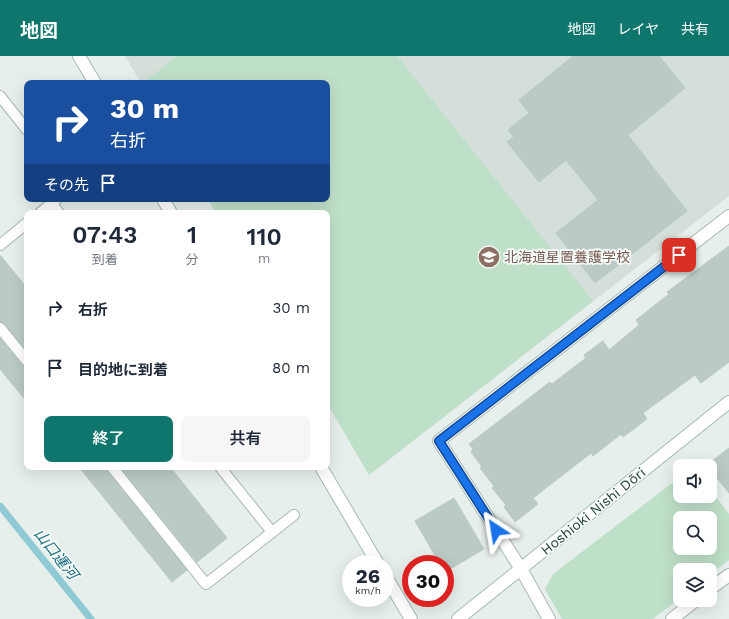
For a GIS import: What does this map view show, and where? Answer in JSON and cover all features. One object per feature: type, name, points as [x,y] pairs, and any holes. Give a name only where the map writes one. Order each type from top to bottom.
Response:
[{"type":"street","points":[[79,56],[93,80]]},
{"type":"street","points":[[549,619],[521,569],[439,441],[729,216]]},
{"type":"street","name":"Hoshioki Nishi Dōri","points":[[458,619],[729,402]]},
{"type":"street","points":[[323,470],[373,555]]},
{"type":"street","points":[[717,584],[729,575]]},
{"type":"street","points":[[394,590],[411,619]]},
{"type":"street","points":[[672,619],[687,607]]},
{"type":"lane","points":[[0,96],[24,126]]},
{"type":"lane","points":[[44,210],[53,202]]},
{"type":"lane","points":[[0,245],[24,225]]},
{"type":"lane","points":[[0,328],[24,357]]},
{"type":"lane","points":[[114,470],[206,584],[294,514]]},
{"type":"lane","points":[[222,470],[272,532]]},
{"type":"shaded area","name":"北海道星置養護学校","points":[[125,56],[729,56],[729,196],[369,475],[330,408],[330,210],[214,210],[210,202],[330,202],[330,80],[139,80]]},
{"type":"green space","points":[[176,56],[397,56],[593,301],[369,475],[330,408],[330,210],[214,210],[210,202],[330,202],[330,80],[148,80]]},
{"type":"green space","points":[[673,482],[673,503],[717,503],[717,498],[729,514],[729,560],[717,569],[717,563],[673,563],[673,603],[653,619],[562,619],[545,589],[553,574]]},
{"type":"building","points":[[573,56],[659,56],[685,88],[628,135],[687,211],[595,283],[556,233],[598,200],[566,160],[539,182],[507,142],[514,137],[508,130],[529,113],[519,100]]},
{"type":"building","points":[[729,246],[729,362],[701,383],[695,375],[643,413],[647,419],[623,437],[621,434],[593,456],[591,453],[533,498],[538,504],[515,522],[504,507],[506,505],[492,488],[494,486],[480,468],[482,467],[471,452],[473,449],[469,444],[550,382],[552,384],[586,358],[584,355],[603,341],[609,350],[639,325],[636,320],[669,294],[667,292]]},
{"type":"building","points":[[0,255],[24,284],[24,347],[5,324],[0,322]]},
{"type":"building","points":[[0,338],[24,366],[24,398],[0,369]]},
{"type":"building","points":[[729,448],[729,493],[717,478],[717,459],[715,459]]},
{"type":"building","points":[[81,470],[107,470],[187,570],[172,582]]},
{"type":"building","points":[[122,470],[172,470],[227,538],[197,562]]},
{"type":"building","points":[[454,498],[484,549],[454,567],[454,555],[435,555],[415,521]]},
{"type":"waterway","name":"山口運河","points":[[0,506],[91,619]]},
{"type":"place","name":"北海道星置養護学校","points":[[489,257]]},
{"type":"route","points":[[496,530],[439,441],[679,255]]}]
